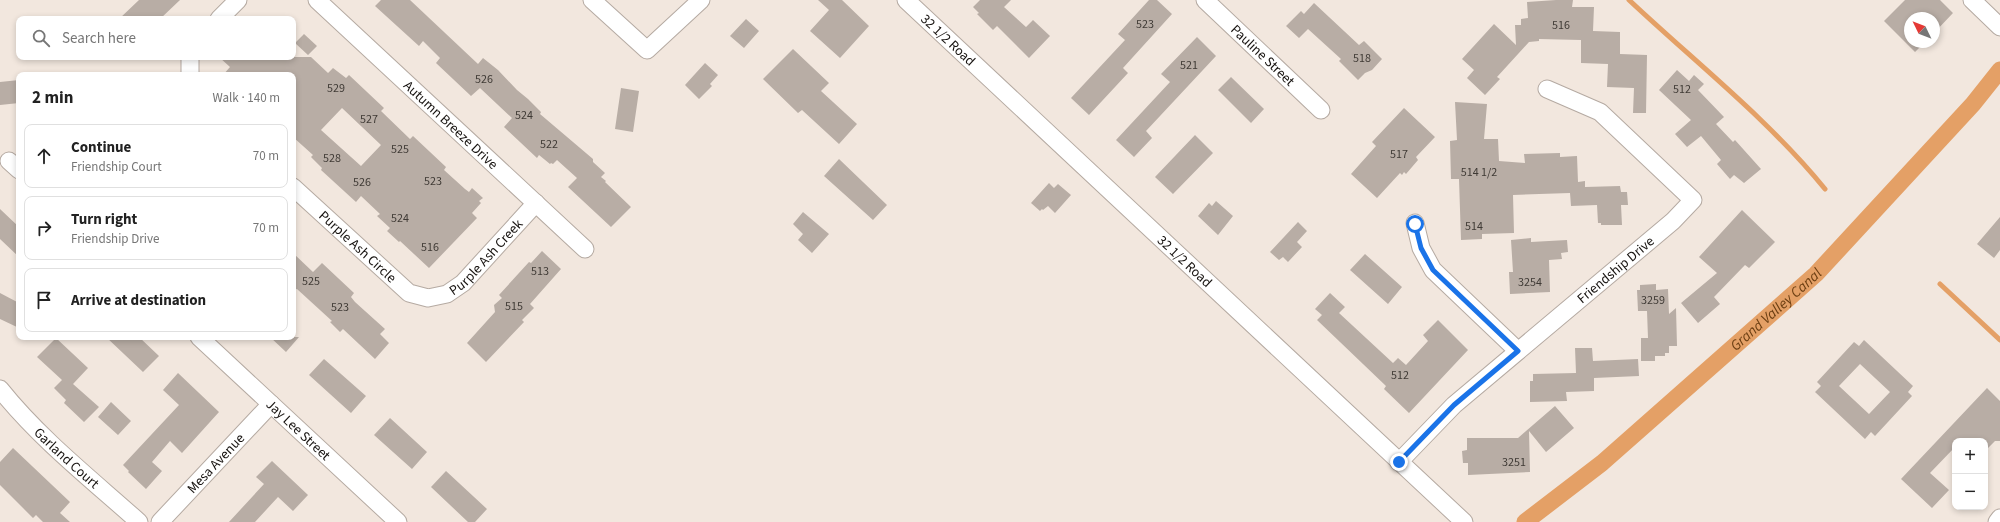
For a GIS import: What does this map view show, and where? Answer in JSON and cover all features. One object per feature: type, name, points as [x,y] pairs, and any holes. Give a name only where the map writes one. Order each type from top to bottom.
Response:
[{"type":"street","points":[[222,16],[238,0]]},
{"type":"street","name":"Autumn Breeze Drive","points":[[317,0],[585,249]]},
{"type":"street","points":[[592,0],[647,50],[701,0]]},
{"type":"street","name":"32 1/2 Road","points":[[906,0],[1464,522]]},
{"type":"street","name":"Pauline Street","points":[[1205,0],[1321,110]]},
{"type":"street","points":[[1972,0],[1996,23]]},
{"type":"street","points":[[190,60],[190,72]]},
{"type":"street","name":"Friendship Drive","points":[[1399,462],[1454,405],[1673,221],[1693,200],[1600,112],[1547,90]]},
{"type":"street","name":"Purple Ash Circle","points":[[296,190],[409,293],[428,298]]},
{"type":"street","name":"Purple Ash Creek","points":[[428,298],[447,294],[463,283],[536,203]]},
{"type":"street","points":[[1415,224],[1421,248],[1433,270],[1518,351]]},
{"type":"street","name":"Jay Lee Street","points":[[202,340],[398,522]]},
{"type":"street","name":"Garland Court","points":[[0,389],[17,411],[43,436],[139,522]]},
{"type":"street","name":"Mesa Avenue","points":[[160,522],[271,404]]},
{"type":"street","points":[[1997,522],[2000,518]]},
{"type":"building","points":[[139,0],[180,0],[163,16],[122,16]]},
{"type":"building","points":[[381,0],[410,0],[478,64],[483,58],[498,70],[541,112],[540,114],[593,159],[593,162],[605,173],[601,177],[631,207],[611,227],[568,187],[577,178],[557,160],[553,164],[550,164],[539,155],[537,158],[504,127],[512,118],[480,88],[471,96],[436,63],[440,58],[423,41],[419,46],[375,6]]},
{"type":"building","points":[[818,0],[842,0],[869,26],[840,58],[810,31],[829,10]]},
{"type":"building","points":[[980,0],[1011,0],[1004,7],[1026,27],[1033,20],[1050,36],[1029,58],[997,26],[993,30],[977,14],[979,13],[973,7]]},
{"type":"building","points":[[1149,0],[1157,0],[1172,14],[1123,68],[1128,73],[1089,115],[1071,98],[1125,40],[1118,34]]},
{"type":"building","points":[[1573,0],[1572,7],[1594,7],[1593,31],[1620,32],[1620,54],[1647,55],[1646,113],[1633,113],[1634,88],[1607,87],[1608,64],[1581,63],[1581,40],[1539,39],[1539,41],[1529,42],[1497,77],[1500,79],[1485,95],[1467,78],[1474,70],[1462,59],[1494,24],[1516,45],[1515,25],[1521,25],[1521,19],[1528,18],[1527,2]]},
{"type":"building","points":[[1905,0],[1940,0],[1953,13],[1940,27],[1940,12],[1904,12],[1904,41],[1884,21]]},
{"type":"building","points":[[1314,3],[1359,45],[1364,41],[1382,59],[1372,70],[1365,73],[1358,80],[1339,61],[1341,59],[1308,29],[1299,38],[1286,26],[1301,11],[1304,14]]},
{"type":"building","points":[[746,19],[759,31],[744,48],[730,36]]},
{"type":"building","points":[[304,34],[317,46],[308,55],[296,44],[296,42]]},
{"type":"building","points":[[1197,37],[1216,56],[1146,131],[1152,138],[1134,157],[1116,140],[1170,82],[1161,74]]},
{"type":"building","points":[[1911,48],[1919,48],[1915,52]]},
{"type":"building","points":[[793,49],[829,83],[821,91],[857,124],[839,144],[802,110],[798,113],[763,79]]},
{"type":"building","points":[[296,57],[311,57],[328,73],[333,68],[346,78],[349,75],[384,108],[381,111],[410,139],[413,136],[446,167],[444,170],[465,189],[469,192],[472,188],[483,198],[479,201],[481,203],[472,213],[477,218],[429,268],[387,231],[390,228],[377,216],[380,214],[361,196],[356,202],[321,170],[322,168],[311,157],[313,155],[296,140],[296,72],[226,72],[230,67],[222,60],[296,60]],"holes":[[[342,108],[381,145],[361,166],[321,130]]]},
{"type":"building","points":[[705,63],[718,75],[710,84],[712,86],[699,99],[685,85]]},
{"type":"building","points":[[1677,70],[1689,81],[1694,75],[1704,84],[1698,90],[1724,117],[1716,124],[1733,142],[1735,140],[1761,169],[1744,183],[1734,175],[1730,179],[1717,164],[1721,160],[1701,136],[1687,147],[1675,134],[1691,120],[1659,90]]},
{"type":"building","points":[[1231,77],[1264,109],[1251,123],[1218,90]]},
{"type":"building","points":[[16,80],[16,103],[0,105],[0,82]]},
{"type":"building","points":[[621,88],[639,91],[633,132],[615,129]]},
{"type":"building","points":[[1455,102],[1487,104],[1484,139],[1498,139],[1499,161],[1525,163],[1524,154],[1560,153],[1560,157],[1577,156],[1578,182],[1585,181],[1585,187],[1620,186],[1621,192],[1627,192],[1628,205],[1621,205],[1622,225],[1601,225],[1601,223],[1598,223],[1597,205],[1571,206],[1570,193],[1513,195],[1514,233],[1482,234],[1482,239],[1461,240],[1459,179],[1451,179],[1450,141],[1457,140]]},
{"type":"building","points":[[1404,108],[1435,137],[1416,157],[1418,160],[1406,174],[1404,172],[1402,175],[1400,173],[1377,198],[1351,174],[1376,146],[1372,142]]},
{"type":"building","points":[[1195,135],[1213,153],[1173,194],[1155,177]]},
{"type":"building","points":[[839,159],[887,205],[873,220],[824,176]]},
{"type":"building","points":[[1049,183],[1054,188],[1058,184],[1071,195],[1055,213],[1048,206],[1040,211],[1031,203]]},
{"type":"building","points":[[1216,201],[1233,216],[1218,235],[1198,216],[1209,203],[1212,206]]},
{"type":"building","points":[[0,209],[16,224],[16,254],[0,239]]},
{"type":"building","points":[[1742,210],[1775,242],[1749,268],[1745,265],[1714,297],[1720,304],[1698,323],[1681,303],[1717,273],[1699,257]]},
{"type":"building","points":[[803,212],[829,234],[812,253],[798,240],[803,234],[793,224]]},
{"type":"building","points":[[2000,217],[2000,250],[1994,258],[1977,244]]},
{"type":"building","points":[[1298,222],[1307,231],[1297,242],[1302,247],[1288,262],[1283,257],[1279,260],[1270,252]]},
{"type":"building","points":[[1531,238],[1531,242],[1567,240],[1568,252],[1561,253],[1562,259],[1549,260],[1550,292],[1510,294],[1509,272],[1513,272],[1511,240]]},
{"type":"building","points":[[542,251],[561,269],[530,304],[534,308],[522,320],[524,322],[486,362],[467,343],[495,312],[494,305],[502,298],[499,295],[529,262],[531,263]]},
{"type":"building","points":[[1365,254],[1402,287],[1388,304],[1350,270]]},
{"type":"building","points":[[296,256],[313,272],[322,263],[354,293],[351,297],[355,302],[385,329],[380,334],[389,343],[375,359],[343,329],[340,332],[330,322],[332,321],[297,289]]},
{"type":"building","points":[[1656,284],[1656,290],[1668,289],[1669,314],[1676,308],[1677,346],[1669,346],[1669,353],[1665,353],[1665,356],[1655,356],[1655,361],[1641,361],[1641,338],[1648,338],[1647,311],[1638,311],[1637,290],[1640,290],[1640,285]]},
{"type":"building","points":[[0,293],[16,301],[16,327],[0,319]]},
{"type":"building","points":[[1330,293],[1345,307],[1339,313],[1393,363],[1398,358],[1406,365],[1428,341],[1423,335],[1438,320],[1468,350],[1409,413],[1384,389],[1386,386],[1317,320],[1322,315],[1315,309]]},
{"type":"building","points":[[296,337],[299,337],[286,352],[273,340],[296,340]]},
{"type":"building","points":[[54,340],[58,340],[88,368],[73,384],[99,407],[84,422],[64,403],[66,400],[54,388],[62,380],[37,357]]},
{"type":"building","points":[[109,340],[142,340],[159,356],[143,372]]},
{"type":"building","points":[[1864,340],[1913,386],[1908,392],[1912,396],[1875,436],[1871,432],[1865,439],[1815,392],[1821,386],[1817,382],[1854,342],[1859,346]],"holes":[[[1860,364],[1890,392],[1869,414],[1839,386]]]},
{"type":"building","points":[[1575,348],[1592,348],[1593,361],[1638,359],[1639,376],[1594,378],[1594,391],[1566,392],[1567,401],[1530,402],[1530,381],[1533,381],[1533,374],[1576,373]]},
{"type":"building","points":[[324,359],[366,396],[351,413],[309,375]]},
{"type":"building","points":[[178,373],[219,412],[182,453],[170,441],[152,462],[162,471],[146,489],[128,472],[129,471],[123,465],[179,405],[163,390]]},
{"type":"building","points":[[1987,388],[2000,401],[2000,441],[1995,441],[1988,448],[1988,438],[1952,438],[1952,450],[1930,473],[1949,490],[1932,508],[1901,479]]},
{"type":"building","points":[[111,402],[131,421],[118,435],[98,417]]},
{"type":"building","points":[[1555,406],[1574,428],[1546,452],[1529,431],[1530,472],[1468,475],[1468,463],[1463,463],[1462,451],[1467,450],[1467,438],[1518,438]]},
{"type":"building","points":[[390,418],[427,452],[412,469],[374,435]]},
{"type":"building","points":[[13,448],[70,502],[60,513],[70,522],[43,522],[36,515],[33,518],[0,485],[0,462]]},
{"type":"building","points":[[272,461],[308,495],[293,511],[278,497],[255,522],[229,522],[264,484],[256,477]]},
{"type":"building","points":[[446,471],[487,509],[475,522],[468,522],[431,487]]},
{"type":"waterway","points":[[1629,0],[1780,139],[1825,189]]},
{"type":"waterway","name":"Grand Valley Canal","points":[[1525,522],[1602,463],[1816,274],[1973,104],[2000,70]]},
{"type":"waterway","points":[[1940,284],[2000,340]]},
{"type":"route","points":[[1399,462],[1454,405],[1518,351],[1433,270],[1421,248],[1415,224]]}]
